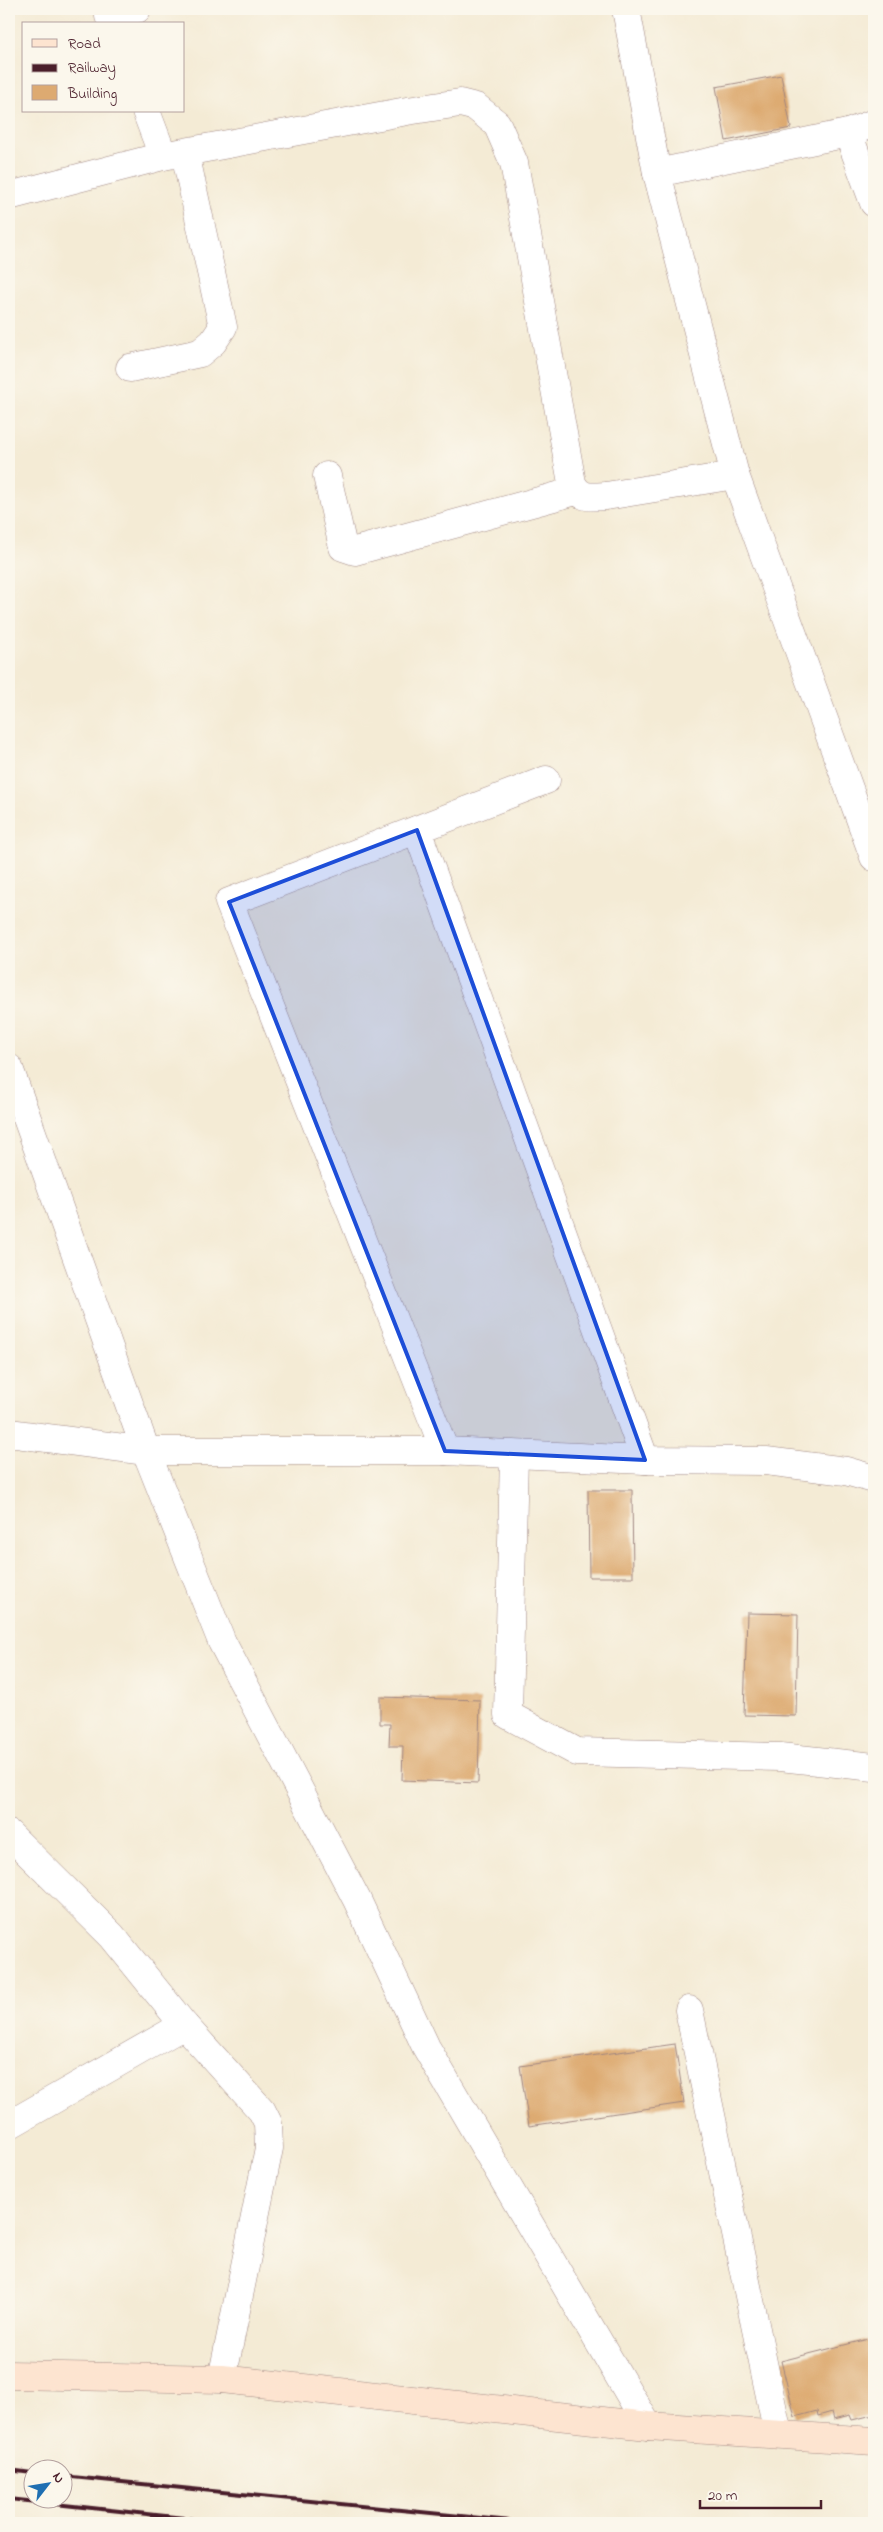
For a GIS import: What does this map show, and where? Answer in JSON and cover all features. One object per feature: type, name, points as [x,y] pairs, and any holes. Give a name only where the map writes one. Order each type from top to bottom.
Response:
[{"type":"street","points":[[109,16],[137,9]]},
{"type":"street","points":[[626,9],[657,173],[735,475],[874,857]]},
{"type":"street","points":[[9,196],[174,155],[406,111],[460,103],[476,107],[497,124],[514,163],[556,399],[572,483],[576,491],[588,498],[735,475]]},
{"type":"street","points":[[130,368],[200,353],[213,342],[223,327],[174,155],[147,112]]},
{"type":"street","points":[[657,173],[848,132],[874,123]]},
{"type":"street","points":[[848,132],[874,203]]},
{"type":"street","points":[[327,476],[343,547],[355,551],[576,491]]},
{"type":"street","points":[[445,1451],[229,902],[546,780]]},
{"type":"street","points":[[417,830],[645,1460]]},
{"type":"street","points":[[9,1068],[146,1451],[222,1642],[357,1900],[426,2047],[648,2426]]},
{"type":"street","points":[[9,1433],[146,1451],[445,1451],[645,1460],[766,1461],[846,1471],[874,1479]]},
{"type":"street","points":[[514,1455],[508,1715],[577,1752],[780,1757],[874,1767]]},
{"type":"street","points":[[9,1834],[112,1936],[184,2024],[262,2111],[268,2123],[269,2148],[222,2379]]},
{"type":"street","points":[[689,2010],[778,2434]]},
{"type":"street","points":[[9,2125],[184,2024]]},
{"type":"street","points":[[9,2375],[222,2379],[648,2426],[874,2441]]},
{"type":"highlighted area","points":[[417,830],[645,1460],[445,1451],[229,902]]},
{"type":"building","points":[[781,75],[791,128],[726,141],[716,87]]},
{"type":"building","points":[[588,1490],[632,1490],[633,1577],[589,1577]]},
{"type":"building","points":[[747,1613],[798,1614],[796,1716],[744,1715]]},
{"type":"building","points":[[380,1697],[480,1700],[478,1783],[402,1780],[403,1746],[389,1746],[390,1724],[380,1724]]},
{"type":"building","points":[[675,2044],[684,2103],[529,2126],[520,2066]]},
{"type":"building","points":[[872,2338],[874,2348],[874,2419],[873,2415],[852,2420],[850,2415],[834,2419],[832,2412],[818,2416],[817,2411],[795,2417],[781,2361]]},
{"type":"railway","points":[[9,2470],[22,2472]]},
{"type":"railway","points":[[72,2477],[531,2523]]},
{"type":"railway","points":[[9,2499],[230,2523]]}]
